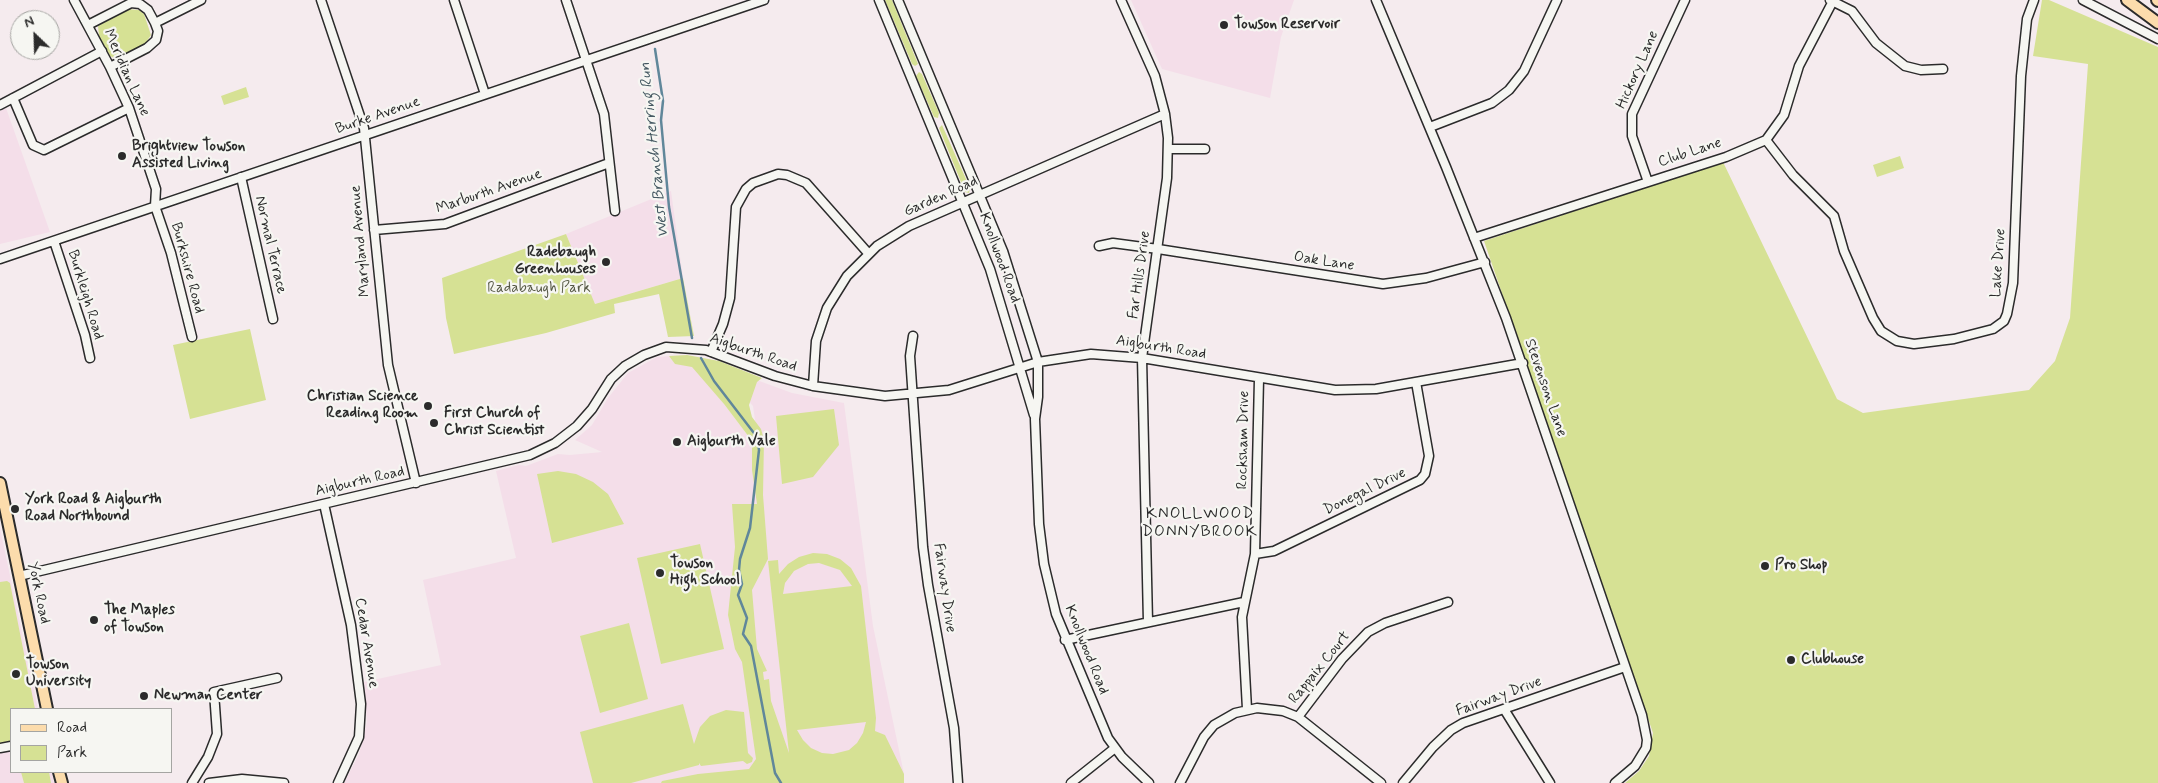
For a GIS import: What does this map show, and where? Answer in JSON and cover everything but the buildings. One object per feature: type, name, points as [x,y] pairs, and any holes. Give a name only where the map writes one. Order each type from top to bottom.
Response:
[{"type":"main road","points":[[2126,0],[2158,24]]},
{"type":"main road","name":"York Road","points":[[0,483],[47,708]]},
{"type":"street","name":"Meridian Lane","points":[[74,0],[102,51],[128,108],[156,189],[155,206]]},
{"type":"street","points":[[155,23],[201,0]]},
{"type":"street","name":"Maryland Avenue","points":[[321,0],[365,135],[388,365],[416,483]]},
{"type":"street","points":[[454,0],[486,94]]},
{"type":"street","points":[[566,0],[604,114],[615,211]]},
{"type":"street","name":"Burke Avenue","points":[[0,259],[764,0]]},
{"type":"street","name":"Knollwood Road","points":[[879,0],[964,202],[990,269],[1035,419]]},
{"type":"street","name":"Knollwood Road","points":[[898,0],[1011,273],[1038,362],[1038,396],[1035,419],[1041,543],[1053,602],[1066,640],[1103,728],[1115,748],[1149,783]]},
{"type":"street","name":"Far Hills Drive","points":[[1121,0],[1151,65],[1165,114],[1168,149],[1158,248],[1142,358],[1148,622]]},
{"type":"street","name":"Stevenson Lane","points":[[1376,0],[1485,262],[1523,364],[1642,715],[1648,740],[1642,756],[1635,766],[1615,783]]},
{"type":"street","points":[[1430,127],[1492,103],[1509,90],[1524,71],[1557,0]]},
{"type":"street","name":"Hickory Lane","points":[[1648,182],[1632,136],[1632,114],[1685,0]]},
{"type":"street","name":"Lake Drive","points":[[1766,140],[1793,175],[1834,216],[1847,259],[1873,318],[1881,331],[1897,341],[1914,344],[1954,340],[1993,329],[2004,320],[2007,314],[2012,290],[2021,76],[2027,19],[2034,0]]},
{"type":"street","points":[[2083,0],[2158,39]]},
{"type":"street","points":[[1766,140],[1784,114],[1799,66],[1830,1],[1852,11],[1876,43],[1905,66],[1920,70],[1943,69]]},
{"type":"street","points":[[88,25],[131,3],[140,4],[148,10],[155,23],[158,31],[156,40],[147,48],[110,67]]},
{"type":"street","points":[[0,105],[102,51]]},
{"type":"street","points":[[13,98],[33,145],[44,150],[128,108]]},
{"type":"street","name":"Garden Road","points":[[813,386],[815,347],[824,315],[841,284],[868,253],[898,232],[1165,114]]},
{"type":"street","name":"Club Lane","points":[[1474,238],[1726,157],[1766,140]]},
{"type":"street","points":[[1168,149],[1205,149]]},
{"type":"street","name":"Marburth Avenue","points":[[374,230],[445,224],[609,163]]},
{"type":"street","points":[[711,352],[723,324],[730,298],[736,207],[746,189],[753,183],[778,174],[787,175],[806,184],[868,253]]},
{"type":"street","name":"Normal Terrace","points":[[241,177],[273,319]]},
{"type":"street","name":"Meridian Lane","points":[[156,189],[169,201]]},
{"type":"street","name":"Burkshire Road","points":[[155,206],[171,253],[192,338]]},
{"type":"street","name":"Burkleigh Road","points":[[54,241],[86,335],[90,358]]},
{"type":"street","name":"Oak Lane","points":[[1099,246],[1113,243],[1158,248],[1374,283],[1418,280],[1485,262]]},
{"type":"street","name":"Fairway Drive","points":[[913,336],[910,356],[923,547],[954,728],[958,783]]},
{"type":"street","name":"Aigburth Road","points":[[19,576],[521,458],[555,443],[587,415],[620,370],[644,355],[673,346],[711,352],[775,376],[813,386],[870,395],[913,395],[956,388],[1038,362],[1091,354],[1142,358],[1336,390],[1376,389],[1523,364]]},
{"type":"street","name":"Rocksham Drive","points":[[1246,710],[1242,627],[1244,602],[1253,572],[1255,554],[1258,378]]},
{"type":"street","name":"Donegal Drive","points":[[1255,554],[1274,551],[1420,480],[1425,474],[1428,456],[1416,382]]},
{"type":"street","name":"Cedar Avenue","points":[[324,504],[351,625],[362,704],[359,737],[338,783]]},
{"type":"street","points":[[1066,640],[1244,602]]},
{"type":"street","name":"Rappaix Court","points":[[1298,717],[1342,659],[1368,632],[1385,623],[1448,602]]},
{"type":"street","name":"Fairway Drive","points":[[1403,783],[1433,747],[1451,730],[1462,723],[1625,667]]},
{"type":"street","points":[[192,783],[208,756],[217,734],[214,692],[277,678]]},
{"type":"street","points":[[1180,783],[1208,730],[1224,718],[1246,710],[1270,709],[1298,717],[1381,783]]},
{"type":"street","points":[[1504,709],[1550,783]]},
{"type":"street","points":[[1070,783],[1115,748]]},
{"type":"street","points":[[209,783],[242,779],[284,783]]},
{"type":"shaded area","name":"Towson Reservoir","points":[[1131,0],[1294,0],[1281,37],[1270,98],[1162,69]]},
{"type":"shaded area","points":[[6,108],[50,232],[0,244],[0,111]]},
{"type":"shaded area","points":[[671,191],[683,278],[595,304],[566,234]]},
{"type":"shaded area","name":"Towson High School","points":[[687,355],[752,441],[752,470],[756,427],[753,406],[741,392],[743,375],[792,393],[844,403],[873,626],[904,774],[662,781],[662,783],[344,783],[359,754],[367,722],[364,682],[441,665],[423,580],[516,558],[496,471],[519,465],[526,466],[558,454],[570,455],[602,452],[575,440],[592,425],[608,398],[628,373],[657,357]]},
{"type":"shaded area","name":"Towson University","points":[[0,528],[38,708],[10,708],[10,773],[52,773],[54,783],[0,783]]},
{"type":"green space","points":[[885,0],[892,0],[918,64],[915,66],[912,64]]},
{"type":"green space","points":[[2042,0],[2049,0],[2158,47],[2158,783],[1625,783],[1639,771],[1649,756],[1653,733],[1484,241],[1723,162],[1837,399],[1863,413],[2029,390],[2055,361],[2070,318],[2088,64],[2033,56]]},
{"type":"green space","points":[[128,9],[139,10],[144,14],[151,35],[145,44],[116,59],[110,56],[99,36],[98,26]]},
{"type":"green space","points":[[919,72],[922,74],[939,113],[938,118],[934,117],[916,76]]},
{"type":"green space","points":[[246,87],[249,97],[224,105],[221,96]]},
{"type":"green space","points":[[942,125],[970,188],[969,193],[965,192],[939,128]]},
{"type":"green space","points":[[1900,156],[1904,168],[1877,177],[1873,165]]},
{"type":"green space","name":"Radabaugh Park","points":[[566,234],[595,304],[683,278],[694,336],[668,337],[659,294],[614,304],[615,313],[546,333],[454,354],[446,318],[442,278]]},
{"type":"green space","points":[[250,329],[266,400],[190,419],[173,345]]},
{"type":"green space","points":[[687,355],[719,361],[762,378],[757,382],[749,405],[752,417],[761,429],[764,440],[763,495],[768,559],[752,590],[757,649],[767,671],[763,672],[764,680],[769,679],[771,701],[789,753],[768,561],[778,560],[779,574],[788,564],[799,557],[813,553],[827,554],[840,559],[851,568],[861,586],[876,718],[875,731],[885,735],[904,774],[904,783],[661,783],[662,781],[698,774],[749,769],[756,759],[742,662],[735,649],[728,615],[735,547],[732,504],[757,504],[752,470],[752,441],[724,404],[692,367],[675,364],[669,356]],"holes":[[[819,563],[840,570],[852,586],[783,594],[785,583],[794,571],[808,564]],[[866,722],[863,733],[857,743],[849,750],[833,754],[822,753],[811,748],[797,730]]]},
{"type":"green space","points":[[834,409],[839,445],[813,477],[782,484],[776,416]]},
{"type":"green space","points":[[558,471],[576,474],[593,482],[608,494],[624,524],[552,543],[537,474]]},
{"type":"green space","points":[[700,544],[724,649],[661,664],[637,558]]},
{"type":"green space","name":"Towson University","points":[[7,581],[10,583],[35,708],[10,708],[10,741],[0,743],[0,582]]},
{"type":"green space","points":[[629,623],[648,699],[600,713],[580,636]]},
{"type":"green space","points":[[683,704],[694,744],[700,727],[710,716],[726,710],[744,712],[748,753],[753,758],[752,762],[747,764],[743,761],[701,766],[699,763],[699,765],[631,783],[593,783],[580,732]]},
{"type":"green space","points":[[21,773],[49,773],[51,783],[24,783]]},
{"type":"waterway","name":"West Branch Herring Run","points":[[655,49],[663,101],[661,120],[669,207],[692,338]]},
{"type":"waterway","name":"West Branch Herring Run","points":[[701,358],[714,381],[757,437],[759,450],[750,528],[740,559],[739,570],[742,584],[738,595],[747,618],[743,634],[751,646],[775,773],[781,783]]},
{"type":"place","name":"Towson Reservoir","points":[[1224,25]]},
{"type":"place","name":"Brightview Towson Assisted Living","points":[[122,156]]},
{"type":"place","name":"Radebaugh Greenhouses","points":[[606,262]]},
{"type":"place","name":"Christian Science Reading Room","points":[[428,406]]},
{"type":"place","name":"First Church of Christ Scientist","points":[[434,423]]},
{"type":"place","name":"Aigburth Vale","points":[[677,442]]},
{"type":"place","name":"York Road & Aigburth Road Northbound","points":[[15,509]]},
{"type":"place","name":"Pro Shop","points":[[1765,566]]},
{"type":"place","name":"Towson High School","points":[[660,573]]},
{"type":"place","name":"The Maples of Towson","points":[[94,620]]},
{"type":"place","name":"Clubhouse","points":[[1791,660]]},
{"type":"place","name":"Towson University","points":[[16,674]]},
{"type":"place","name":"Newman Center","points":[[144,696]]},
{"type":"district","name":"KNOLLWOOD DONNYBROOK","points":[[1200,524]]}]
